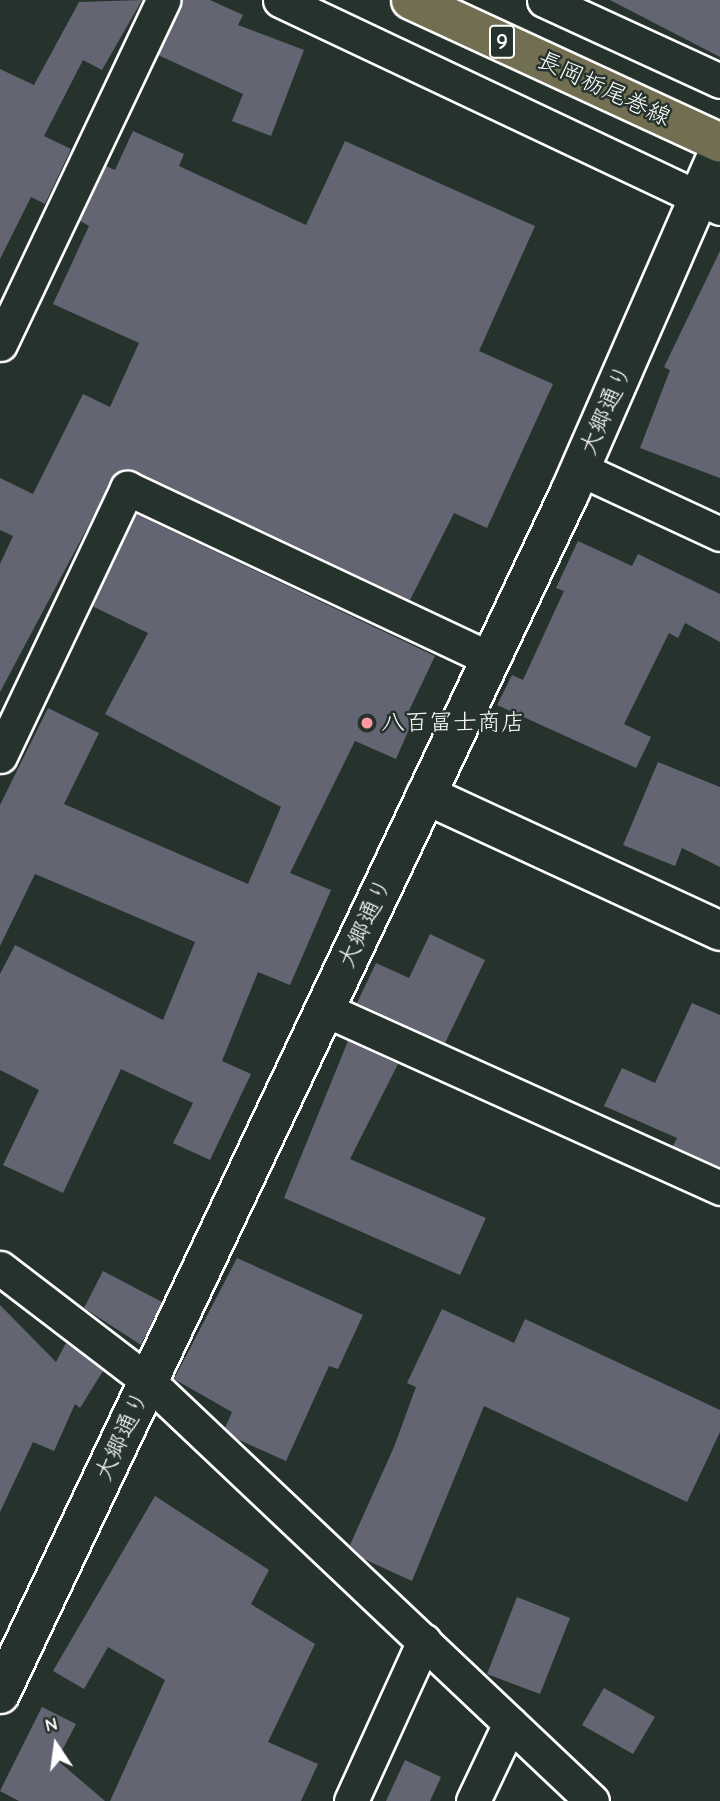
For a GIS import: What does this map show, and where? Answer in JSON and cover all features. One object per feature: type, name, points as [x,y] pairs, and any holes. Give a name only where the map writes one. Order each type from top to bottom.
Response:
[{"type":"main road","name":"長岡栃尾巻線","points":[[411,0],[720,143]]},
{"type":"street","points":[[0,344],[163,0]]},
{"type":"street","points":[[280,0],[710,204]]},
{"type":"street","points":[[544,0],[720,81]]},
{"type":"street","name":"大郷通り","points":[[0,1693],[580,470],[710,204],[720,149]]},
{"type":"street","points":[[580,470],[720,534]]},
{"type":"street","points":[[0,756],[127,488],[491,659]]},
{"type":"street","points":[[426,795],[720,931]]},
{"type":"street","points":[[324,1009],[720,1188]]},
{"type":"street","points":[[0,1268],[148,1381],[592,1801]]},
{"type":"street","points":[[351,1801],[424,1641]]},
{"type":"street","points":[[473,1801],[510,1723]]},
{"type":"building","points":[[142,0],[102,70],[83,60],[44,136],[71,149],[45,204],[31,197],[0,259],[0,69],[34,85],[79,2]]},
{"type":"building","points":[[182,0],[210,0],[243,15],[238,25],[304,50],[271,136],[232,121],[243,94],[158,55]]},
{"type":"building","points":[[610,0],[720,0],[720,57]]},
{"type":"building","points":[[133,131],[184,154],[179,166],[306,225],[345,141],[535,226],[479,351],[553,384],[487,528],[454,513],[410,600],[135,471],[117,472],[0,692],[0,564],[13,536],[0,530],[0,478],[33,494],[83,394],[110,407],[139,343],[53,304],[89,226],[80,221],[106,166],[115,170]]},
{"type":"building","points":[[720,251],[720,478],[640,448],[670,370],[664,367]]},
{"type":"building","points":[[136,514],[435,656],[406,717],[413,720],[396,759],[355,741],[290,873],[331,890],[290,985],[258,972],[222,1061],[251,1074],[210,1160],[173,1143],[193,1103],[121,1069],[63,1193],[3,1165],[39,1090],[0,1070],[0,974],[15,945],[163,1020],[195,942],[35,874],[0,946],[0,805],[48,708],[99,733],[64,804],[248,884],[281,807],[105,714],[148,633],[92,606]]},
{"type":"building","points":[[578,541],[632,566],[638,554],[720,594],[720,642],[685,623],[678,638],[669,633],[624,724],[651,737],[636,768],[497,705],[512,675],[523,680],[564,591],[556,588]]},
{"type":"building","points":[[658,762],[720,787],[720,867],[682,848],[675,866],[623,845]]},
{"type":"building","points":[[430,934],[485,960],[445,1043],[357,1003],[376,963],[409,978]]},
{"type":"building","points":[[692,1003],[720,1015],[720,1167],[673,1146],[677,1138],[604,1106],[622,1068],[655,1083]]},
{"type":"building","points":[[348,1041],[398,1064],[350,1159],[486,1218],[460,1275],[284,1198]]},
{"type":"building","points":[[237,1258],[363,1315],[338,1369],[329,1366],[286,1461],[239,1440],[225,1428],[232,1412],[174,1379]]},
{"type":"building","points":[[103,1271],[162,1302],[141,1345],[84,1308]]},
{"type":"building","points":[[0,1305],[56,1362],[66,1343],[103,1371],[80,1408],[75,1404],[54,1451],[33,1442],[0,1512]]},
{"type":"building","points":[[442,1309],[514,1343],[525,1319],[720,1410],[720,1432],[687,1502],[484,1406],[412,1581],[364,1559],[350,1545],[394,1447],[416,1387],[407,1383]]},
{"type":"building","points":[[155,1496],[269,1570],[251,1604],[315,1644],[268,1742],[318,1764],[301,1801],[110,1801],[165,1680],[108,1647],[84,1689],[53,1671]]},
{"type":"building","points":[[517,1597],[570,1618],[540,1694],[487,1674]]},
{"type":"building","points":[[604,1688],[655,1717],[633,1754],[582,1725]]},
{"type":"building","points":[[42,1707],[76,1724],[57,1760],[105,1801],[19,1801],[0,1791]]},
{"type":"building","points":[[405,1760],[441,1777],[430,1801],[386,1801]]},
{"type":"place","name":"八百冨士商店","points":[[367,723]]}]
